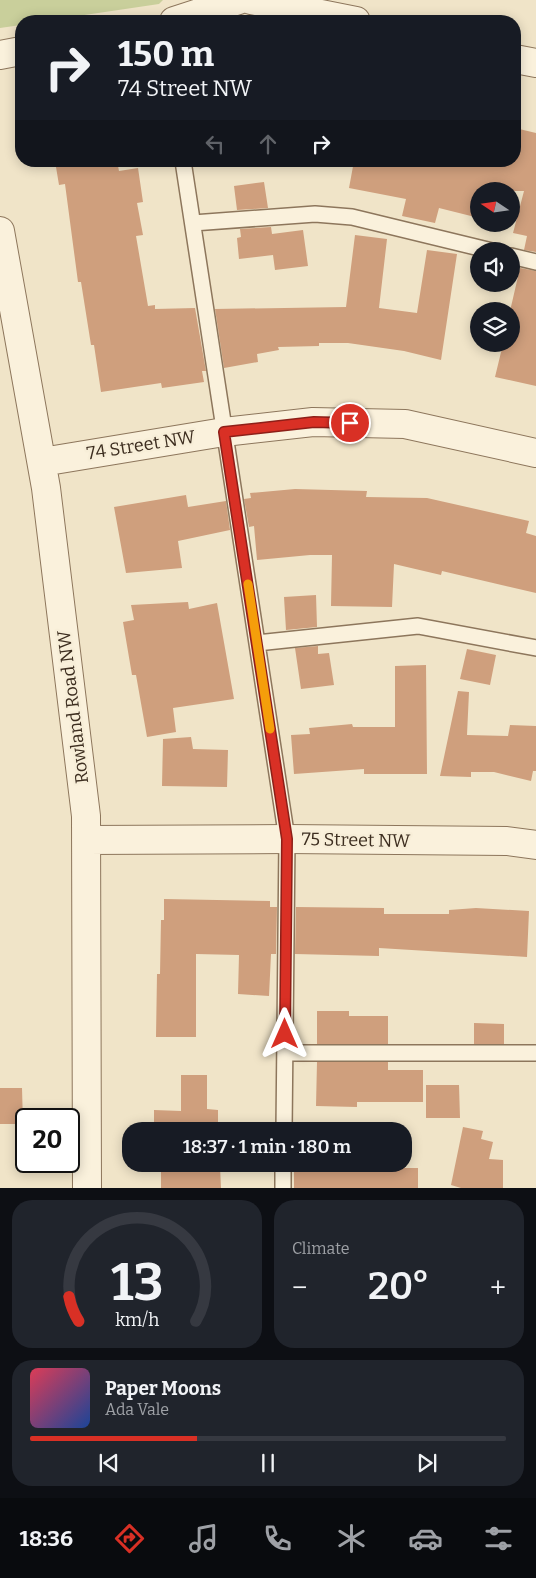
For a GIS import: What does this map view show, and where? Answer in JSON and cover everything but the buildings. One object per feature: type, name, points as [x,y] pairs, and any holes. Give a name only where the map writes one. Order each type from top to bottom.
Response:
[{"type":"street","points":[[193,15],[239,0]]},
{"type":"street","points":[[251,0],[326,15]]},
{"type":"street","points":[[0,55],[15,52]]},
{"type":"street","points":[[521,59],[536,63]]},
{"type":"street","name":"Rowland Road NW","points":[[0,230],[42,462],[84,796],[86,840],[87,1188]]},
{"type":"street","name":"74 Street NW","points":[[42,462],[224,432],[314,422],[405,424],[536,453]]},
{"type":"street","name":"75 Street NW","points":[[86,840],[287,839],[507,842],[536,845]]},
{"type":"lane","points":[[184,167],[287,839],[284,1122]]},
{"type":"lane","points":[[193,223],[315,214],[352,217],[470,246]]},
{"type":"lane","points":[[520,258],[536,262]]},
{"type":"lane","points":[[257,643],[418,626],[536,648]]},
{"type":"lane","points":[[285,1053],[536,1053]]},
{"type":"lane","points":[[283,1172],[283,1188]]},
{"type":"green space","points":[[0,0],[163,0],[159,4],[85,15],[15,15],[15,26],[0,28]]},
{"type":"slow traffic","points":[[248,584],[270,729]]},
{"type":"route","points":[[285,1034],[287,839],[224,432],[314,422],[350,423]]}]
